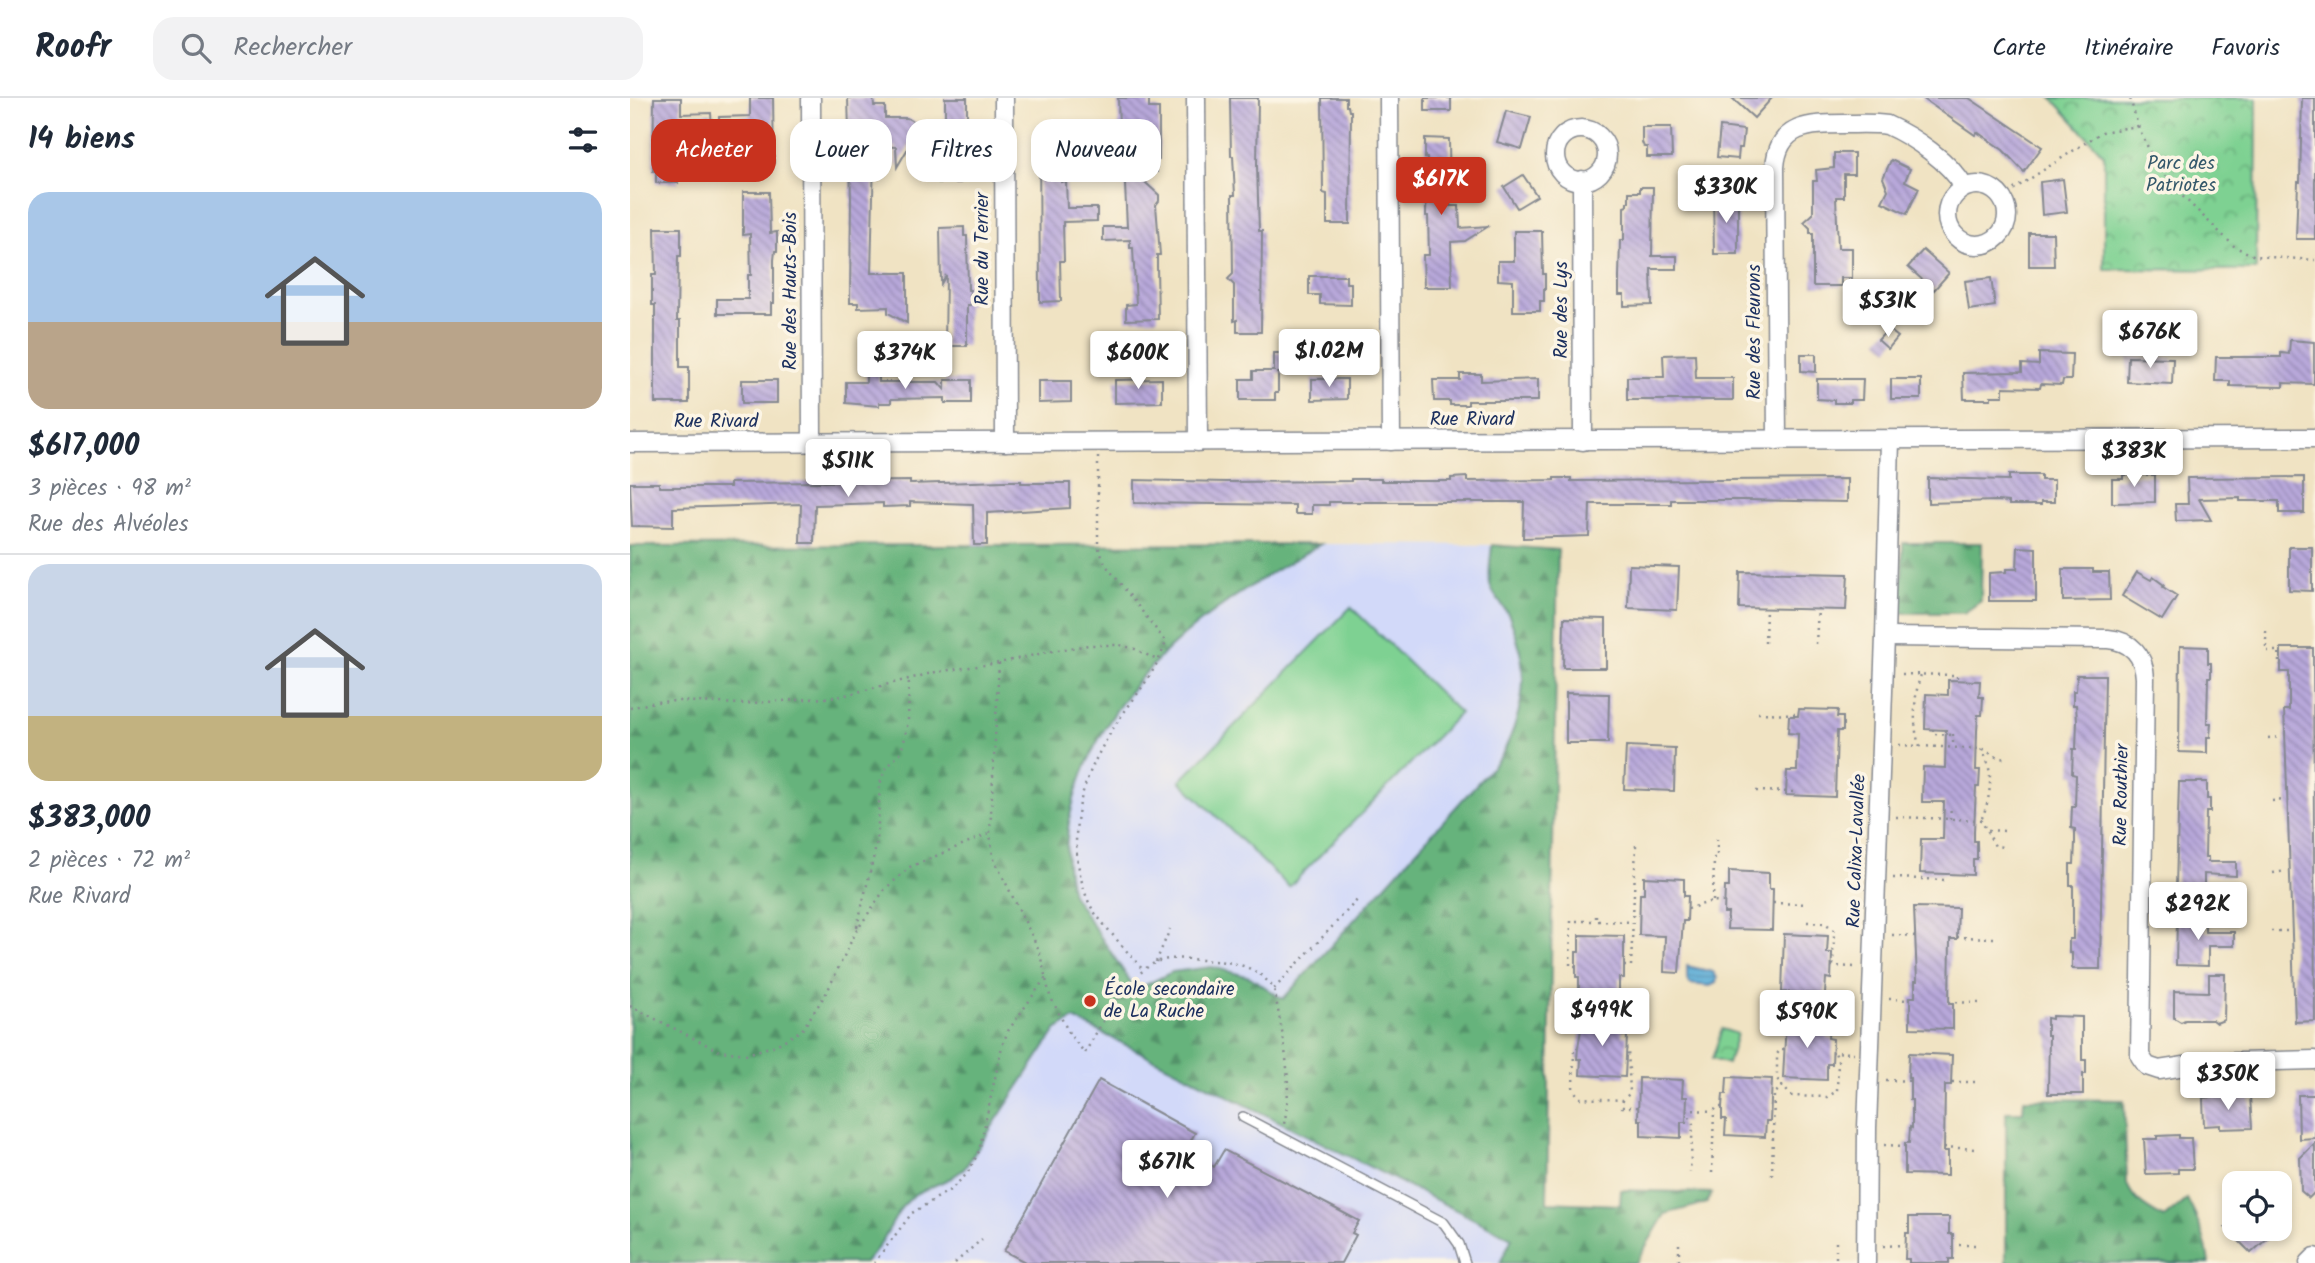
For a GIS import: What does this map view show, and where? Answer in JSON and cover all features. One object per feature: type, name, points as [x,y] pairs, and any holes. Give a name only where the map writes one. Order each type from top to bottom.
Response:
[{"type":"street","name":"Rue des Hauts-Bois","points":[[811,98],[812,443]]},
{"type":"street","name":"Rue du Terrier","points":[[1004,98],[1005,442]]},
{"type":"street","points":[[1196,98],[1198,442]]},
{"type":"street","points":[[1389,98],[1391,441]]},
{"type":"street","name":"Rue des Fleurons","points":[[1777,440],[1775,167],[1777,152],[1785,138],[1798,129],[1813,124],[1887,125],[1897,129],[1953,169],[1964,187]]},
{"type":"street","name":"Rue des Lys","points":[[1582,180],[1583,440]]},
{"type":"street","points":[[1983,185],[1993,188],[2002,197],[2008,214],[2002,232],[1986,244],[1966,243],[1951,230],[1947,211],[1950,201],[1964,187],[1983,185]]},
{"type":"street","name":"Rue Rivard","points":[[630,443],[2315,438]]},
{"type":"street","name":"Rue Calixa-Lavallée","points":[[1866,1263],[1867,1144],[1890,440]]},
{"type":"street","name":"Rue Routhier","points":[[1885,637],[2108,639],[2127,643],[2135,650],[2144,668],[2145,678],[2140,1056],[2147,1066],[2159,1070],[2204,1063],[2315,1060]]},
{"type":"street","points":[[2309,1263],[2315,1257]]},
{"type":"lane","points":[[1243,1117],[1444,1223],[1459,1244],[1465,1263]]},
{"type":"path","points":[[2130,98],[2138,126],[2151,154],[2173,187],[2235,247],[2255,256],[2315,260]]},
{"type":"path","points":[[2002,197],[2102,132],[2138,126]]},
{"type":"path","points":[[1098,442],[1098,546],[1105,564],[1166,642],[1160,661],[1108,736],[1085,780],[1077,807],[1076,856],[1083,888],[1094,912],[1143,970]]},
{"type":"path","points":[[1765,643],[1766,608]]},
{"type":"path","points":[[1816,645],[1818,608]]},
{"type":"path","points":[[2266,631],[2266,652],[2279,652],[2279,666],[2281,665]]},
{"type":"path","points":[[630,708],[655,702],[739,704],[838,697],[936,672],[1089,645],[1120,645],[1160,661]]},
{"type":"path","points":[[999,663],[990,833],[993,857],[1039,950],[1050,996],[1070,1035],[1085,1053],[1110,1012],[1143,970],[1156,962],[1169,959],[1232,961],[1250,967],[1268,979],[1274,989],[1288,1076],[1288,1105],[1282,1137]]},
{"type":"path","points":[[1884,674],[1957,675],[1957,680]]},
{"type":"path","points":[[1920,746],[1915,736],[1917,684],[1921,675]]},
{"type":"path","points":[[856,930],[877,842],[880,784],[904,742],[908,721],[909,679]]},
{"type":"path","points":[[1758,713],[1798,715]]},
{"type":"path","points":[[1933,729],[1933,734],[1953,735],[1953,748]]},
{"type":"path","points":[[2268,738],[2282,737]]},
{"type":"path","points":[[1881,744],[1981,749],[1998,758],[2008,759]]},
{"type":"path","points":[[1981,749],[1990,760],[1989,805],[1981,820]]},
{"type":"path","points":[[1756,791],[1796,792]]},
{"type":"path","points":[[2272,801],[2284,800]]},
{"type":"path","points":[[1950,819],[1951,806]]},
{"type":"path","points":[[1879,817],[1981,820],[1989,830],[1995,846],[2005,847]]},
{"type":"path","points":[[1989,830],[2006,831]]},
{"type":"path","points":[[630,1006],[719,1051],[747,1054],[776,1045],[802,1030],[827,992],[856,930],[885,889],[910,867],[990,833]]},
{"type":"path","points":[[1713,901],[1717,838]]},
{"type":"path","points":[[1624,966],[1631,966],[1636,845]]},
{"type":"path","points":[[2273,873],[2286,872]]},
{"type":"path","points":[[1877,878],[1947,878]]},
{"type":"path","points":[[1274,989],[1359,898]]},
{"type":"path","points":[[1688,909],[1713,901],[1725,902]]},
{"type":"path","points":[[1773,904],[1808,904]]},
{"type":"path","points":[[1633,907],[1640,907]]},
{"type":"path","points":[[1596,916],[1596,922]]},
{"type":"path","points":[[1576,966],[1570,966],[1571,921],[1633,922]]},
{"type":"path","points":[[1807,922],[1825,923],[1834,930],[1832,966],[1873,968]]},
{"type":"path","points":[[1156,962],[1170,929]]},
{"type":"path","points":[[2271,931],[2288,931]]},
{"type":"path","points":[[1875,934],[1918,936]]},
{"type":"path","points":[[1957,937],[1995,938]]},
{"type":"path","points":[[874,1263],[912,1213],[950,1190],[967,1174],[979,1151],[1002,1046],[1008,1031],[1046,977]]},
{"type":"path","points":[[1872,999],[1910,1000]]},
{"type":"path","points":[[1949,1002],[1981,1003]]},
{"type":"path","points":[[1578,1048],[1574,1048],[1573,1089],[1580,1098],[1623,1100]]},
{"type":"path","points":[[1626,1049],[1629,1049],[1630,1093],[1623,1100],[1622,1107],[1638,1107]]},
{"type":"path","points":[[1784,1049],[1777,1054],[1777,1079],[1791,1096],[1827,1097],[1837,1091],[1838,1061],[1835,1052]]},
{"type":"path","points":[[1869,1080],[1913,1081]]},
{"type":"path","points":[[1952,1082],[1978,1082]]},
{"type":"path","points":[[1772,1175],[1772,1109],[1774,1094],[1783,1086]]},
{"type":"path","points":[[1713,1173],[1714,1111],[1717,1107],[1722,1107]]},
{"type":"path","points":[[1690,1172],[1693,1124],[1687,1110],[1714,1111]]},
{"type":"path","points":[[1867,1144],[1905,1146]]},
{"type":"path","points":[[1944,1147],[1975,1149]]},
{"type":"path","points":[[955,1263],[982,1239]]},
{"type":"path","points":[[1836,1242],[1836,1263]]},
{"type":"path","points":[[1679,1244],[1679,1263]]},
{"type":"path","points":[[1959,1245],[1979,1245]]},
{"type":"shaded area","name":"École secondaire de La Ruche","points":[[1492,545],[1558,550],[1546,1263],[630,1263],[630,546]]},
{"type":"green space","name":"Parc des Patriotes","points":[[2052,98],[2257,98],[2256,270],[2104,269],[2104,155]]},
{"type":"green space","points":[[1903,543],[1982,543],[1981,601],[1964,613],[1901,613]]},
{"type":"green space","name":"École secondaire de La Ruche","points":[[1321,544],[1216,610],[1156,661],[1130,691],[1107,725],[1087,763],[1075,794],[1067,844],[1068,877],[1072,894],[1136,990],[1172,972],[1212,967],[1250,977],[1283,999],[1501,757],[1516,721],[1523,687],[1523,670],[1521,653],[1509,616],[1490,583],[1492,545],[1558,550],[1547,1202],[1620,1205],[1621,1190],[1712,1193],[1707,1203],[1665,1214],[1636,1263],[1500,1263],[1512,1238],[1074,1019],[1056,1030],[964,1169],[951,1178],[915,1194],[901,1208],[880,1245],[865,1263],[630,1263],[630,546]]},
{"type":"green space","points":[[1351,607],[1460,713],[1289,887],[1180,781]]},
{"type":"green space","points":[[1722,1029],[1737,1034],[1728,1064],[1712,1059]]},
{"type":"green space","points":[[2024,1099],[2124,1100],[2127,1184],[2133,1196],[2164,1218],[2187,1199],[2201,1230],[2209,1263],[2006,1263],[2006,1112],[2023,1112]]},
{"type":"water","points":[[1687,966],[1713,972],[1717,978],[1716,983],[1710,986],[1690,984]]},
{"type":"building","points":[[654,98],[681,98],[681,114],[711,113],[711,119],[654,119]]},
{"type":"building","points":[[750,98],[773,98],[773,119],[719,119],[719,117],[750,116]]},
{"type":"building","points":[[848,98],[873,98],[874,106],[885,106],[885,118],[909,119],[906,119],[906,152],[897,167],[896,147],[892,147],[892,119],[849,119]]},
{"type":"building","points":[[945,98],[967,98],[967,119],[945,119]]},
{"type":"building","points":[[1118,98],[1149,98],[1149,108],[1159,108],[1159,119],[1119,119]]},
{"type":"building","points":[[1230,98],[1258,98],[1257,166],[1259,231],[1262,231],[1261,332],[1237,332],[1237,320],[1234,321],[1234,285],[1228,279],[1233,274],[1232,195],[1235,195]]},
{"type":"building","points":[[1322,98],[1346,98],[1346,106],[1351,111],[1350,224],[1327,224],[1327,194],[1323,193]]},
{"type":"building","points":[[1425,98],[1451,98],[1451,111],[1425,111]]},
{"type":"building","points":[[1732,98],[1772,98],[1754,118]]},
{"type":"building","points":[[1922,98],[1969,98],[2042,147],[2024,172],[2003,150],[1977,132],[1975,135]]},
{"type":"building","points":[[2302,98],[2315,98],[2315,239],[2296,239]]},
{"type":"building","points":[[1506,111],[1531,117],[1522,149],[1497,142]]},
{"type":"building","points":[[1642,127],[1671,127],[1672,157],[1647,157],[1647,147],[1644,147],[1642,142]]},
{"type":"building","points":[[1720,127],[1744,130],[1738,159],[1717,157]]},
{"type":"building","points":[[1425,138],[1449,139],[1450,206],[1459,206],[1460,228],[1489,226],[1465,241],[1451,242],[1452,287],[1424,287],[1423,255],[1429,255]]},
{"type":"building","points":[[1834,153],[1854,153],[1854,174],[1844,174],[1844,197],[1836,197],[1838,248],[1852,248],[1852,278],[1841,278],[1841,286],[1813,286],[1813,233],[1810,233],[1810,228],[1804,222],[1813,214],[1813,181],[1817,181],[1816,170],[1834,168]]},
{"type":"building","points":[[1891,160],[1910,169],[1905,181],[1919,188],[1907,214],[1882,202],[1888,190],[1883,178]]},
{"type":"building","points":[[1523,175],[1537,196],[1517,208],[1504,187]]},
{"type":"building","points":[[2063,179],[2067,212],[2042,215],[2040,182]]},
{"type":"building","points":[[851,182],[873,182],[871,273],[907,273],[907,323],[888,313],[888,307],[858,308],[858,303],[850,303]]},
{"type":"building","points":[[1039,182],[1066,182],[1067,208],[1097,208],[1097,221],[1063,222],[1061,301],[1040,302]]},
{"type":"building","points":[[1125,182],[1145,182],[1159,195],[1156,205],[1160,255],[1157,255],[1158,319],[1126,320],[1126,305],[1136,304],[1133,248],[1130,248],[1130,240],[1103,241],[1103,227],[1127,227]]},
{"type":"building","points":[[1640,187],[1653,187],[1652,256],[1677,256],[1677,269],[1651,269],[1652,305],[1624,306],[1624,295],[1619,295],[1619,278],[1620,240],[1624,240],[1624,207],[1629,202],[1629,192],[1640,192]]},
{"type":"building","points":[[743,192],[769,192],[770,233],[777,232],[774,303],[771,303],[771,314],[717,314],[717,299],[748,299],[748,275],[751,275],[750,234],[743,235]]},
{"type":"building","points":[[1713,196],[1738,196],[1738,254],[1714,254]]},
{"type":"building","points":[[964,227],[964,236],[967,236],[970,290],[970,305],[967,305],[967,346],[945,346],[946,275],[941,284],[940,228]]},
{"type":"building","points":[[655,228],[681,228],[677,321],[680,321],[680,367],[689,367],[689,403],[655,403],[655,305],[652,305],[652,275],[656,275]]},
{"type":"building","points":[[1514,231],[1542,231],[1545,289],[1544,301],[1540,301],[1540,311],[1513,311],[1513,281],[1498,280],[1498,261],[1514,261]]},
{"type":"building","points":[[2029,233],[2053,233],[2054,266],[2029,266]]},
{"type":"building","points":[[1923,250],[1949,273],[1934,290],[1908,267]]},
{"type":"building","points":[[1309,276],[1346,276],[1346,283],[1351,283],[1351,305],[1320,304],[1320,295],[1309,295]]},
{"type":"building","points":[[1991,278],[1995,306],[1969,310],[1965,281]]},
{"type":"building","points":[[1888,329],[1898,337],[1888,349],[1878,340]]},
{"type":"building","points":[[2290,340],[2314,342],[2314,384],[2283,383],[2283,387],[2230,386],[2230,381],[2215,381],[2216,357],[2281,357],[2281,353],[2289,354]]},
{"type":"building","points":[[1274,353],[1310,353],[1310,373],[1278,373],[1278,393],[1275,393],[1275,400],[1240,400],[1240,379],[1253,379],[1253,371],[1274,371]]},
{"type":"building","points":[[2039,353],[2072,354],[2071,380],[2063,380],[2062,385],[2041,384],[2040,388],[2003,387],[2003,396],[1964,399],[1963,373],[2022,372],[2022,364],[2039,365]]},
{"type":"building","points":[[1695,354],[1696,378],[1733,378],[1733,400],[1627,400],[1627,377],[1664,377],[1663,355]]},
{"type":"building","points":[[1801,354],[1816,354],[1816,372],[1801,371]]},
{"type":"building","points":[[2128,357],[2173,358],[2172,384],[2127,382]]},
{"type":"building","points":[[866,370],[879,370],[879,382],[938,382],[945,390],[945,380],[971,380],[971,403],[945,403],[945,398],[891,399],[891,403],[879,403],[879,406],[846,403],[846,382],[866,382]]},
{"type":"building","points":[[1460,374],[1481,374],[1481,381],[1538,379],[1538,401],[1468,401],[1468,405],[1450,405],[1450,401],[1434,401],[1433,380],[1460,380]]},
{"type":"building","points":[[1162,379],[1162,402],[1115,403],[1115,380]]},
{"type":"building","points":[[1312,379],[1347,379],[1347,399],[1312,400]]},
{"type":"building","points":[[1817,379],[1863,379],[1862,400],[1834,403],[1834,400],[1817,399]]},
{"type":"building","points":[[1891,379],[1921,379],[1921,399],[1891,399]]},
{"type":"building","points":[[742,380],[777,380],[777,403],[742,403]]},
{"type":"building","points":[[1038,381],[1071,381],[1071,402],[1038,403]]},
{"type":"building","points":[[2009,475],[2041,475],[2041,480],[2054,480],[2054,502],[2041,502],[2041,505],[2009,505],[2009,502],[1996,501],[1928,503],[1928,478],[2009,480]]},
{"type":"building","points":[[2123,475],[2155,475],[2155,502],[2112,503],[2112,479],[2123,479]]},
{"type":"building","points":[[1467,477],[1467,481],[1554,478],[1571,478],[1571,481],[1847,479],[1847,502],[1671,500],[1671,504],[1590,504],[1589,536],[1523,538],[1524,502],[1329,502],[1329,505],[1312,505],[1312,514],[1295,514],[1295,505],[1134,503],[1134,480],[1451,481],[1451,478]]},
{"type":"building","points":[[2304,477],[2304,513],[2279,513],[2279,501],[2199,499],[2211,520],[2176,521],[2175,504],[2188,504],[2187,478]]},
{"type":"building","points":[[910,481],[910,484],[1004,481],[1070,483],[1070,508],[987,513],[987,545],[974,545],[973,504],[910,502],[910,506],[883,507],[883,503],[815,505],[814,543],[800,543],[801,504],[673,508],[673,527],[632,526],[630,483],[659,483],[659,487],[730,487],[730,483]]},
{"type":"building","points":[[2018,547],[2036,548],[2036,601],[1989,601],[1989,573],[2017,569]]},
{"type":"building","points":[[2289,547],[2312,547],[2312,591],[2289,590]]},
{"type":"building","points":[[1629,565],[1679,567],[1677,610],[1628,608]]},
{"type":"building","points":[[2063,569],[2109,572],[2110,600],[2063,601]]},
{"type":"building","points":[[1740,572],[1848,574],[1846,610],[1739,608]]},
{"type":"building","points":[[2137,572],[2151,580],[2153,577],[2177,596],[2162,620],[2122,596]]},
{"type":"building","points":[[1564,618],[1606,619],[1606,668],[1563,668]]},
{"type":"building","points":[[2180,646],[2208,647],[2211,677],[2208,677],[2207,723],[2211,723],[2210,737],[2207,737],[2207,753],[2179,752]]},
{"type":"building","points":[[2281,648],[2313,648],[2315,1021],[2295,1022],[2284,710],[2289,710],[2289,672],[2281,672]]},
{"type":"building","points":[[2077,675],[2105,675],[2100,969],[2072,969],[2072,953],[2069,953],[2069,939],[2073,939],[2073,885],[2070,885],[2070,864],[2074,864],[2075,842],[2075,829],[2071,828],[2072,807],[2075,807],[2076,775],[2072,774],[2077,721],[2073,691],[2076,691]]},
{"type":"building","points":[[1948,680],[1980,681],[1979,697],[1983,697],[1982,715],[1978,715],[1977,731],[1976,770],[1980,770],[1979,787],[1976,787],[1974,831],[1977,859],[1973,859],[1973,875],[1920,873],[1921,839],[1943,839],[1944,802],[1922,802],[1923,767],[1945,768],[1946,730],[1925,729],[1926,694],[1948,695]]},
{"type":"building","points":[[1566,693],[1609,694],[1608,743],[1566,743]]},
{"type":"building","points":[[1799,709],[1838,710],[1837,717],[1843,717],[1843,731],[1837,731],[1835,797],[1786,795],[1787,771],[1797,771],[1798,734],[1788,733],[1789,716],[1798,716]]},
{"type":"building","points":[[1626,746],[1675,748],[1674,791],[1624,789]]},
{"type":"building","points":[[2179,782],[2207,782],[2210,812],[2206,812],[2205,857],[2208,857],[2208,862],[2236,862],[2236,876],[2204,874],[2204,887],[2176,886]]},
{"type":"building","points":[[1729,871],[1769,873],[1769,889],[1773,889],[1772,930],[1727,929],[1728,913],[1724,913]]},
{"type":"building","points":[[1644,877],[1684,879],[1684,896],[1688,896],[1687,921],[1683,921],[1679,973],[1664,972],[1665,936],[1639,935],[1640,894],[1644,894]]},
{"type":"building","points":[[1914,907],[1958,908],[1957,939],[1950,939],[1949,1004],[1953,1004],[1953,1029],[1910,1028],[1910,997],[1915,997],[1917,981]]},
{"type":"building","points":[[2177,919],[2205,920],[2205,932],[2234,932],[2234,946],[2208,946],[2208,966],[2176,965]]},
{"type":"building","points":[[1784,934],[1828,936],[1827,953],[1832,953],[1831,979],[1826,978],[1825,994],[1782,992]]},
{"type":"building","points":[[1579,935],[1624,936],[1624,978],[1619,978],[1619,993],[1579,993],[1576,952],[1579,952]]},
{"type":"building","points":[[2209,974],[2225,974],[2224,1020],[2216,1023],[2212,1020],[2181,1022],[2174,1018],[2174,991],[2209,992]]},
{"type":"building","points":[[1784,997],[1784,1021],[1764,1021],[1764,998]]},
{"type":"building","points":[[2052,1016],[2082,1017],[2082,1060],[2086,1060],[2083,1094],[2048,1094],[2047,1018],[2052,1019]]},
{"type":"building","points":[[1583,1017],[1623,1019],[1622,1036],[1627,1036],[1625,1077],[1580,1075],[1581,1059],[1577,1059]]},
{"type":"building","points":[[1786,1020],[1829,1022],[1828,1038],[1833,1039],[1832,1064],[1827,1064],[1827,1080],[1783,1078]]},
{"type":"building","points":[[1909,1053],[1952,1055],[1951,1085],[1945,1085],[1944,1151],[1948,1151],[1948,1175],[1905,1174],[1905,1143],[1909,1143],[1910,1127],[1912,1128]]},
{"type":"building","points":[[1727,1077],[1772,1079],[1770,1121],[1766,1121],[1765,1137],[1725,1135],[1726,1119],[1722,1119],[1722,1107]]},
{"type":"building","points":[[1639,1078],[1683,1080],[1682,1097],[1687,1097],[1686,1122],[1681,1122],[1681,1138],[1641,1136],[1641,1120],[1638,1120]]},
{"type":"building","points":[[1099,1080],[1195,1133],[1185,1151],[1214,1167],[1224,1150],[1359,1221],[1352,1233],[1356,1235],[1341,1263],[1027,1263],[1004,1251]]},
{"type":"building","points":[[2238,1094],[2250,1096],[2252,1128],[2220,1129],[2220,1125],[2204,1126],[2203,1098]]},
{"type":"building","points":[[2298,1095],[2315,1095],[2315,1138],[2299,1139]]},
{"type":"building","points":[[2179,1135],[2179,1138],[2191,1138],[2193,1169],[2178,1169],[2178,1173],[2146,1174],[2144,1139]]},
{"type":"building","points":[[2315,1143],[2315,1192],[2309,1198],[2301,1191],[2300,1158]]},
{"type":"building","points":[[1909,1217],[1949,1217],[1949,1234],[1953,1234],[1953,1259],[1949,1259],[1949,1263],[1909,1263],[1909,1259],[1905,1259]]},
{"type":"building","points":[[2239,1241],[2264,1241],[2251,1253]]},
{"type":"place","name":"École secondaire de La Ruche","points":[[1090,1001]]}]
